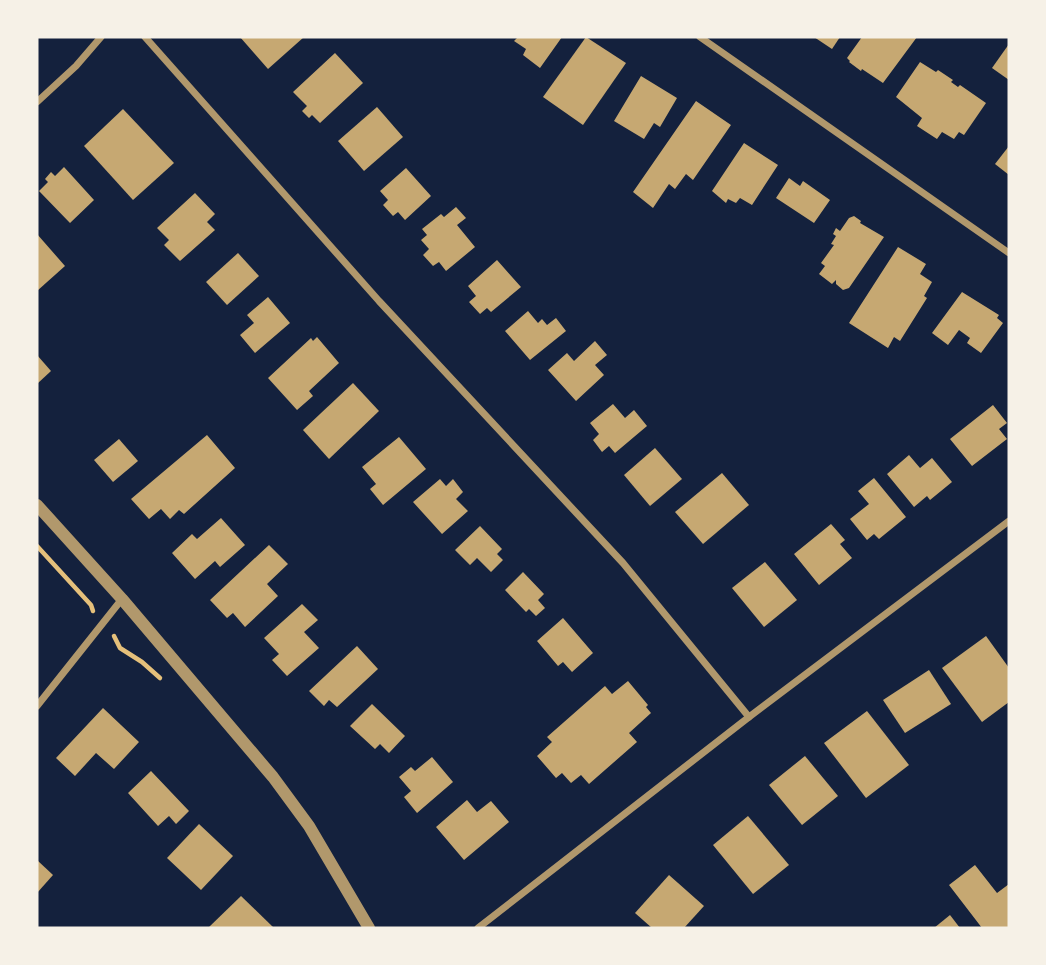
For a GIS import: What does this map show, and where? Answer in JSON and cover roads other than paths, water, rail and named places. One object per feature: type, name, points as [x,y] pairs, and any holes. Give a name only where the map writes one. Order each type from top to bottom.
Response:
[{"type":"street","points":[[37,102],[76,66],[101,37]]},
{"type":"street","points":[[145,37],[379,301],[624,564],[749,717]]},
{"type":"street","points":[[700,37],[1009,253]]},
{"type":"street","points":[[37,505],[122,599],[273,776],[309,826],[369,928]]},
{"type":"street","points":[[478,928],[749,717],[1009,521]]},
{"type":"street","points":[[37,706],[122,599]]}]
